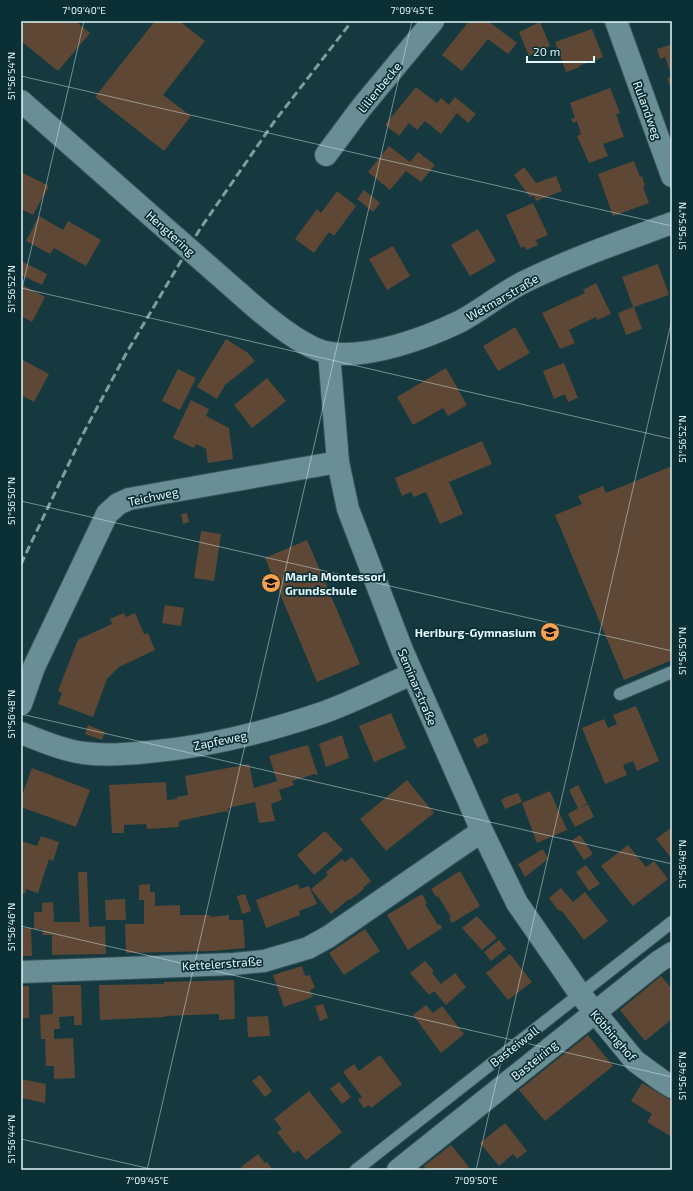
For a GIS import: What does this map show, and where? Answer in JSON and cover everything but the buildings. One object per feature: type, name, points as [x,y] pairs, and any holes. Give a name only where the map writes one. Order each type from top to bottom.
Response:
[{"type":"street","name":"Lilienbecke","points":[[326,154],[361,108],[433,21]]},
{"type":"street","name":"Rulandweg","points":[[616,21],[672,176]]},
{"type":"street","name":"Hengtering","points":[[21,101],[263,315],[312,347],[329,353]]},
{"type":"street","name":"Wetmarstraße","points":[[329,353],[346,355],[370,352],[429,335],[461,320],[524,282],[570,261],[672,223]]},
{"type":"street","name":"Seminarstraße","points":[[329,353],[338,462],[348,509],[402,650],[482,832],[517,903],[574,986]]},
{"type":"street","name":"Teichweg","points":[[21,704],[34,667],[107,514],[118,504],[129,499],[338,462]]},
{"type":"street","name":"Zapfeweg","points":[[21,733],[64,749],[105,756],[174,750],[252,734],[323,712],[412,674]]},
{"type":"street","name":"Kettelerstraße","points":[[21,972],[234,964],[264,961],[308,948],[328,937],[482,832]]},
{"type":"street","name":"Basteiring","points":[[398,1170],[594,1012],[672,952]]},
{"type":"street","name":"Köbbinghof","points":[[574,986],[635,1061],[672,1087]]},
{"type":"lane","points":[[620,694],[672,672]]},
{"type":"lane","name":"Basteiwall","points":[[356,1170],[574,986],[672,922]]},
{"type":"railway","points":[[21,564],[83,434],[127,352],[200,229],[274,122],[352,21]]},
{"type":"place","name":"Maria Montessori Grundschule","points":[[271,583]]},
{"type":"place","name":"Heriburg-Gymnasium","points":[[550,632]]}]
